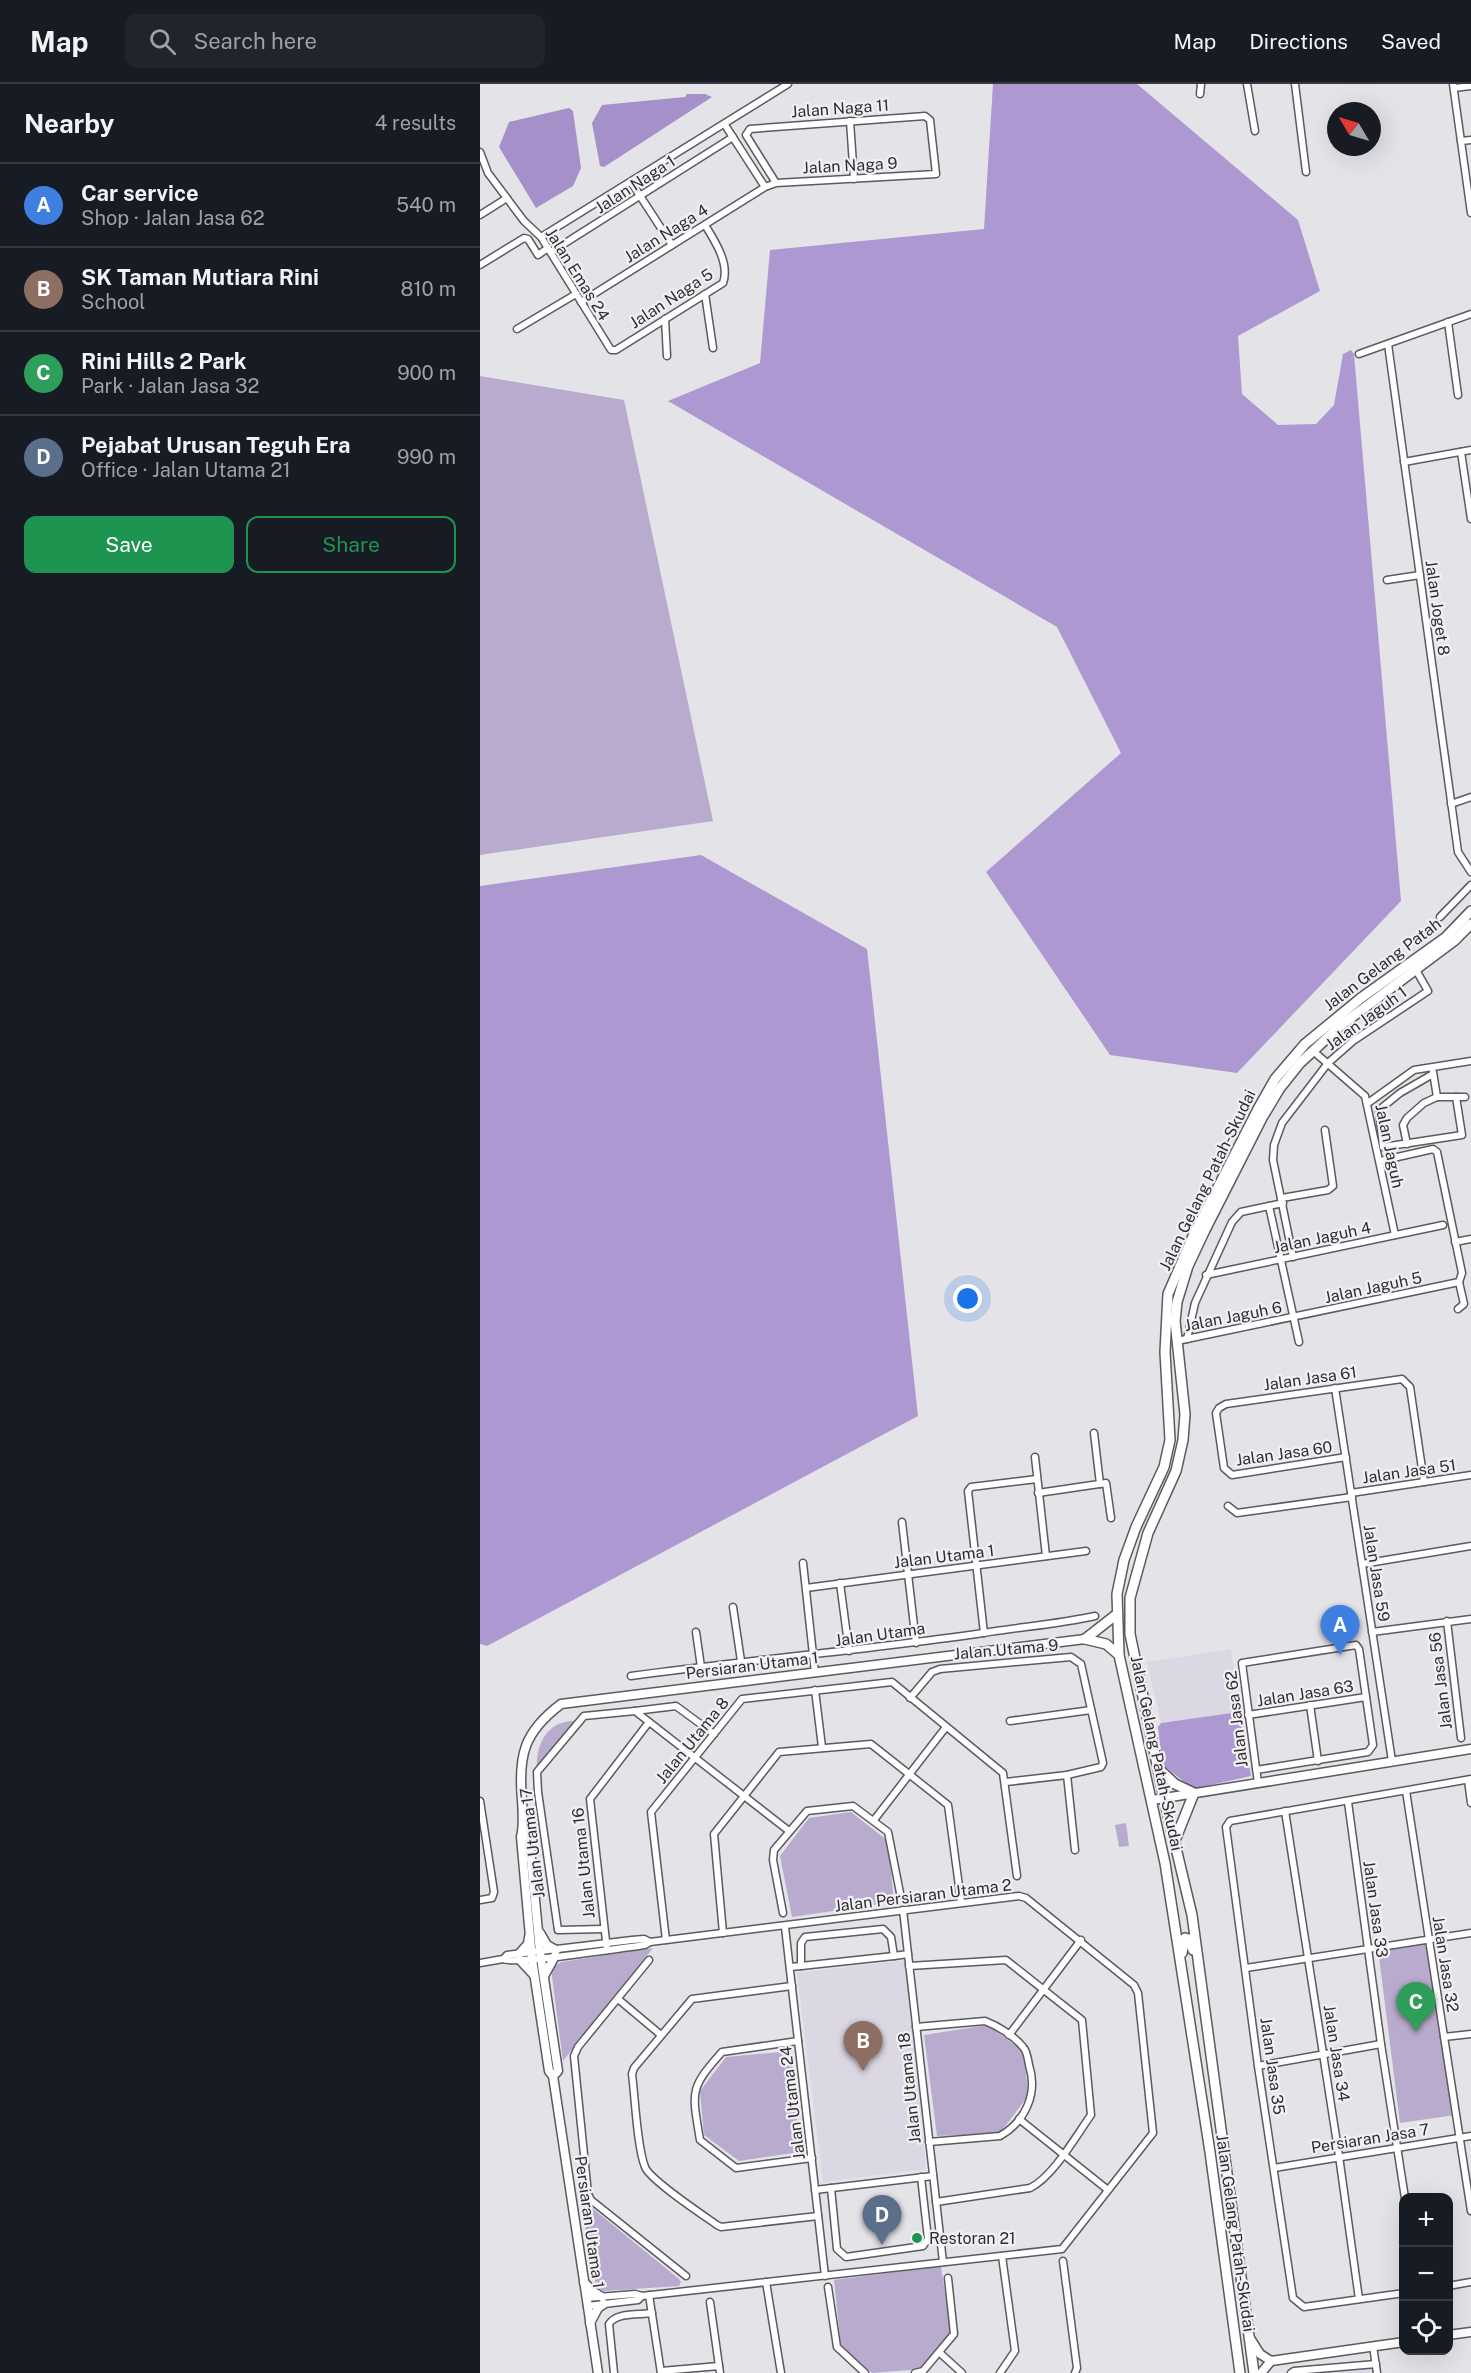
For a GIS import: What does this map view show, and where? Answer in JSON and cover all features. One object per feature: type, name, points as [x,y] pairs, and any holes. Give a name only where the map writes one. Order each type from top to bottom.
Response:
[{"type":"main road","name":"Jalan Gelang Patah","points":[[1310,1039],[1445,938],[1471,911]]},
{"type":"main road","name":"Jalan Gelang Patah","points":[[1312,1050],[1454,941],[1471,924]]},
{"type":"main road","points":[[1279,1075],[1300,1054],[1312,1050],[1318,1036],[1334,1019]]},
{"type":"main road","name":"Jalan Gelang Patah-Skudai","points":[[1240,2373],[1210,2152],[1165,1863],[1119,1655],[1117,1594],[1124,1560],[1136,1527],[1164,1467],[1170,1440],[1165,1352],[1168,1294],[1257,1109],[1279,1075],[1310,1039]]},
{"type":"main road","name":"Jalan Gelang Patah-Skudai","points":[[1254,2373],[1192,1915],[1157,1765],[1129,1618],[1130,1598],[1148,1533],[1176,1471],[1183,1440],[1185,1414],[1182,1340],[1177,1302],[1188,1266],[1280,1088],[1312,1050]]},
{"type":"main road","points":[[1085,1639],[1117,1614]]},
{"type":"main road","points":[[1085,1639],[1106,1644],[1119,1655]]},
{"type":"main road","points":[[1157,1765],[1170,1781],[1194,1793],[1180,1821],[1175,1840]]},
{"type":"main road","points":[[1181,1974],[1185,1938],[1189,1939],[1199,1969]]},
{"type":"street","points":[[542,237],[788,84]]},
{"type":"street","points":[[1200,94],[1201,84]]},
{"type":"street","points":[[1247,84],[1255,131]]},
{"type":"street","points":[[1295,84],[1306,172]]},
{"type":"street","points":[[1471,86],[1454,86],[1471,213]]},
{"type":"street","name":"Jalan Naga 11","points":[[776,183],[746,135],[754,127],[928,117],[936,174]]},
{"type":"street","points":[[850,121],[854,179]]},
{"type":"street","points":[[725,125],[765,187]]},
{"type":"street","name":"Jalan Naga 1","points":[[549,250],[641,196],[733,137]]},
{"type":"street","points":[[1461,141],[1471,140]]},
{"type":"street","name":"Jalan Emas 24","points":[[480,152],[489,173],[507,198],[542,237],[609,348],[614,351]]},
{"type":"street","name":"Jalan Naga 9","points":[[765,187],[776,183],[936,174]]},
{"type":"street","points":[[631,182],[672,245]]},
{"type":"street","name":"Jalan Naga 4","points":[[581,302],[765,187]]},
{"type":"street","points":[[480,215],[507,198]]},
{"type":"street","name":"Jalan Naga 5","points":[[614,351],[725,280],[720,250],[705,225]]},
{"type":"street","points":[[480,265],[524,238],[528,239],[538,255],[549,250]]},
{"type":"street","points":[[518,329],[576,294]]},
{"type":"street","points":[[705,294],[713,348]]},
{"type":"street","points":[[1359,354],[1471,314]]},
{"type":"street","points":[[665,319],[667,356]]},
{"type":"street","points":[[1448,322],[1458,395]]},
{"type":"street","name":"Jalan Joget 8","points":[[1388,344],[1458,852],[1471,872]]},
{"type":"street","points":[[1404,462],[1471,450]]},
{"type":"street","points":[[1461,452],[1471,519]]},
{"type":"street","points":[[1387,580],[1420,575]]},
{"type":"street","points":[[1451,804],[1471,797]]},
{"type":"street","points":[[1440,917],[1471,885]]},
{"type":"street","name":"Jalan Jaguh 1","points":[[1293,1257],[1273,1160],[1278,1132],[1328,1063],[1353,1041],[1428,991],[1416,970]]},
{"type":"street","name":"Jalan Jaguh","points":[[1312,1050],[1361,1090],[1368,1103],[1395,1235]]},
{"type":"street","points":[[1368,1103],[1414,1070],[1471,1061]]},
{"type":"street","points":[[1432,1066],[1437,1097]]},
{"type":"street","name":"Jalan Jaguh","points":[[1407,1144],[1384,1148],[1379,1110],[1400,1093],[1433,1074]]},
{"type":"street","points":[[1456,1097],[1462,1135],[1407,1144],[1403,1125],[1407,1118],[1424,1103],[1437,1097],[1456,1097],[1465,1097]]},
{"type":"street","points":[[1182,1340],[1206,1275],[1236,1216],[1241,1212],[1328,1190],[1333,1186],[1325,1130]]},
{"type":"street","points":[[1380,1161],[1436,1151],[1462,1273],[1459,1282],[1464,1304],[1458,1309]]},
{"type":"street","points":[[1269,1206],[1299,1342]]},
{"type":"street","name":"Jalan Jaguh 4","points":[[1206,1275],[1443,1225]]},
{"type":"street","points":[[1455,1242],[1471,1239]]},
{"type":"street","name":"Jalan Jaguh 5","points":[[1293,1318],[1459,1282]]},
{"type":"street","name":"Jalan Jaguh 6","points":[[1182,1340],[1293,1318]]},
{"type":"street","name":"Jalan Jasa 61","points":[[1227,1473],[1216,1418],[1219,1408],[1398,1379],[1405,1380],[1410,1387],[1424,1482]]},
{"type":"street","name":"Jalan Jasa 59","points":[[1335,1388],[1392,1761]]},
{"type":"street","points":[[1094,1432],[1111,1518]]},
{"type":"street","points":[[1035,1457],[1046,1556]]},
{"type":"street","name":"Jalan Jasa 60","points":[[1227,1473],[1346,1457]]},
{"type":"street","name":"Jalan Jasa 51","points":[[1228,1506],[1237,1513],[1471,1475]]},
{"type":"street","points":[[984,1633],[975,1566],[969,1489],[1037,1479]]},
{"type":"street","points":[[1038,1492],[1103,1483]]},
{"type":"street","points":[[902,1522],[916,1643]]},
{"type":"street","points":[[1362,1564],[1471,1546]]},
{"type":"street","name":"Jalan Utama 1","points":[[806,1588],[1086,1551]]},
{"type":"street","points":[[803,1563],[815,1672]]},
{"type":"street","points":[[840,1583],[849,1651]]},
{"type":"street","points":[[734,1607],[741,1661]]},
{"type":"street","name":"Jalan Utama","points":[[632,1676],[741,1661],[813,1656],[916,1643],[1095,1616]]},
{"type":"street","points":[[1372,1632],[1471,1619]]},
{"type":"street","name":"Jalan Jasa 56","points":[[1447,1621],[1461,1738]]},
{"type":"street","points":[[696,1632],[701,1667]]},
{"type":"street","name":"Persiaran Utama 1","points":[[598,2373],[553,2076],[549,2071],[536,1955],[529,1838],[524,1828],[520,1779],[522,1758],[530,1736],[544,1717],[561,1704],[1085,1639]]},
{"type":"street","name":"Jalan Jasa 62","points":[[1258,1783],[1242,1665],[1245,1660],[1353,1644],[1359,1649],[1374,1738],[1373,1745],[1368,1752],[1318,1761]]},
{"type":"street","name":"Jalan Utama 9","points":[[910,1698],[932,1672],[940,1669],[1071,1657],[1081,1664],[1103,1763],[1101,1767],[1097,1770],[1067,1775],[1006,1782]]},
{"type":"street","points":[[1362,1668],[1377,1665]]},
{"type":"street","name":"Jalan Utama 8","points":[[666,1940],[651,1812],[742,1699],[889,1681],[1003,1773],[1006,1782]]},
{"type":"street","points":[[815,1690],[822,1747]]},
{"type":"street","name":"Jalan Jasa 63","points":[[1248,1715],[1366,1697]]},
{"type":"street","points":[[1256,1770],[1318,1761],[1310,1705]]},
{"type":"street","points":[[635,1711],[676,1706],[714,1734]]},
{"type":"street","points":[[1010,1721],[1091,1710]]},
{"type":"street","points":[[635,1711],[789,1831]]},
{"type":"street","name":"Jalan Utama 17","points":[[604,1929],[560,1932],[555,1925],[537,1772],[579,1719],[584,1716],[635,1711]]},
{"type":"street","name":"Jalan Utama 16","points":[[606,1946],[590,1799],[649,1722]]},
{"type":"street","points":[[874,1820],[946,1727]]},
{"type":"street","points":[[723,1933],[714,1834],[774,1755],[822,1747],[871,1744],[948,1805],[961,1901]]},
{"type":"street","points":[[1152,1800],[1471,1749]]},
{"type":"street","points":[[1067,1775],[1075,1850]]},
{"type":"street","points":[[1285,1811],[1348,1802],[1469,1779],[1471,1803]]},
{"type":"street","points":[[1006,1782],[1017,1876]]},
{"type":"street","name":"Jalan Jasa 32","points":[[1406,1791],[1471,2211]]},
{"type":"street","points":[[480,1801],[484,1845],[494,1892],[492,1898],[480,1900]]},
{"type":"street","name":"Jalan Jasa 33","points":[[1348,1802],[1381,2044],[1404,2193]]},
{"type":"street","points":[[783,1913],[773,1856],[774,1850],[807,1811],[814,1809],[853,1806],[874,1820],[891,1838],[901,1898]]},
{"type":"street","name":"Jalan Jasa 35","points":[[1285,1811],[1230,1821],[1226,1827],[1258,2066],[1293,2298],[1301,2305],[1359,2299]]},
{"type":"street","name":"Jalan Jasa 34","points":[[1285,1811],[1359,2299]]},
{"type":"street","name":"Jalan Persiaran Utama 2","points":[[480,1963],[503,1959],[507,1955],[519,1957],[785,1926],[961,1901],[1026,1898],[1081,1940],[1134,1985],[1138,1993],[1154,2126],[1147,2142],[1062,2249],[646,2296],[635,2294],[586,2302]]},
{"type":"street","name":"Jalan Utama 18","points":[[903,1910],[943,2262]]},
{"type":"street","name":"Jalan Utama 24","points":[[785,1926],[825,2276]]},
{"type":"street","points":[[801,1966],[801,1943],[805,1937],[883,1929],[891,1937],[894,1956]]},
{"type":"street","points":[[534,1931],[556,1953],[540,1980],[519,1957],[534,1931]]},
{"type":"street","points":[[1246,1968],[1471,1933]]},
{"type":"street","points":[[1009,2035],[1081,1940]]},
{"type":"street","points":[[790,1967],[908,1954]]},
{"type":"street","points":[[649,1960],[578,2047],[574,2056],[588,2194],[591,2200],[686,2276]]},
{"type":"street","points":[[909,1966],[1006,1960],[1082,2020],[1091,2115],[1064,2154],[1036,2185],[1030,2188],[936,2202]]},
{"type":"street","points":[[792,1986],[696,1997],[662,2035],[632,2074],[647,2170],[682,2201],[721,2227],[818,2216]]},
{"type":"street","points":[[618,1999],[662,2035]]},
{"type":"street","points":[[916,2027],[985,2021],[1009,2035],[1024,2048],[1032,2074],[1032,2096],[1019,2119],[1000,2136],[929,2142]]},
{"type":"street","points":[[1444,2037],[1471,2034]]},
{"type":"street","points":[[798,2041],[722,2052],[696,2085],[696,2115],[700,2140],[736,2168],[812,2158]]},
{"type":"street","points":[[1258,2066],[1381,2044]]},
{"type":"street","points":[[1019,2119],[1108,2190]]},
{"type":"street","name":"Persiaran Jasa 7","points":[[1274,2168],[1471,2136]]},
{"type":"street","points":[[815,2190],[933,2176]]},
{"type":"street","points":[[831,2188],[837,2249],[846,2257],[857,2256],[923,2246],[928,2239],[921,2177]]},
{"type":"street","points":[[1000,2373],[1015,2351],[1002,2256]]},
{"type":"street","points":[[1063,2261],[1077,2368],[1075,2373]]},
{"type":"street","points":[[915,2373],[923,2371],[954,2334],[948,2278]]},
{"type":"street","points":[[584,2282],[603,2300],[589,2323]]},
{"type":"street","points":[[766,2282],[781,2373]]},
{"type":"street","points":[[1453,2285],[1471,2282]]},
{"type":"street","points":[[828,2287],[837,2347],[865,2373]]},
{"type":"street","points":[[1359,2299],[1399,2294]]},
{"type":"street","points":[[646,2296],[652,2313],[661,2372],[719,2370],[710,2302]]},
{"type":"street","points":[[614,2373],[608,2335],[612,2319],[652,2313]]},
{"type":"street","points":[[1453,2334],[1471,2332]]},
{"type":"street","points":[[1249,2335],[1260,2354],[1271,2361],[1399,2343]]},
{"type":"street","points":[[1373,2346],[1377,2373]]},
{"type":"street","points":[[940,2353],[962,2373]]},
{"type":"street","points":[[1261,2373],[1271,2361]]},
{"type":"street","points":[[1292,2372],[1376,2364]]},
{"type":"street","points":[[849,2373],[855,2365]]},
{"type":"shaded area","points":[[993,84],[1137,84],[1298,220],[1320,291],[1238,336],[1242,394],[1278,425],[1316,424],[1334,405],[1343,354],[1351,350],[1354,354],[1401,901],[1237,1073],[1110,1055],[986,872],[1121,753],[1057,627],[668,401],[760,363],[770,250],[984,229]]},
{"type":"shaded area","points":[[687,94],[705,94],[712,97],[604,167],[600,166],[592,123],[602,105],[685,97]]},
{"type":"shaded area","points":[[569,108],[573,111],[581,168],[573,186],[536,208],[499,147],[509,122]]},
{"type":"shaded area","points":[[480,376],[624,400],[713,821],[480,855]]},
{"type":"shaded area","points":[[701,855],[867,949],[918,1416],[487,1646],[480,1644],[480,886]]},
{"type":"shaded area","points":[[1231,1649],[1239,1712],[1161,1723],[1147,1662]]},
{"type":"shaded area","points":[[1239,1712],[1251,1776],[1193,1789],[1162,1764],[1158,1727],[1161,1723]]},
{"type":"shaded area","points":[[575,1721],[537,1769],[538,1752],[545,1736],[557,1725]]},
{"type":"shaded area","points":[[851,1812],[888,1841],[894,1902],[792,1917],[780,1856],[809,1818]]},
{"type":"shaded area","points":[[1126,1823],[1129,1846],[1119,1847],[1115,1825]]},
{"type":"shaded area","points":[[1431,1941],[1455,2115],[1400,2123],[1378,1949]]},
{"type":"shaded area","points":[[653,1948],[563,2061],[551,1969],[561,1962]]},
{"type":"shaded area","points":[[906,1960],[926,2169],[823,2182],[797,1973]]},
{"type":"shaded area","points":[[988,2025],[1024,2052],[1028,2096],[1000,2133],[937,2136],[924,2035]]},
{"type":"shaded area","points":[[791,2051],[800,2152],[739,2161],[704,2135],[700,2091],[726,2057]]},
{"type":"shaded area","points":[[580,2198],[679,2279],[681,2282],[679,2286],[604,2291],[596,2286]]},
{"type":"shaded area","points":[[941,2266],[951,2334],[922,2369],[872,2373],[841,2347],[834,2280]]},
{"type":"shaded area","points":[[1370,2365],[1376,2367],[1377,2373],[1307,2373]]},
{"type":"place","name":"Car service","points":[[1340,1655]]},
{"type":"place","name":"Rini Hills 2 Park","points":[[1416,2032]]},
{"type":"place","name":"SK Taman Mutiara Rini","points":[[863,2071]]},
{"type":"place","name":"Restoran 21","points":[[917,2238]]},
{"type":"place","name":"Pejabat Urusan Teguh Era","points":[[882,2245]]}]
